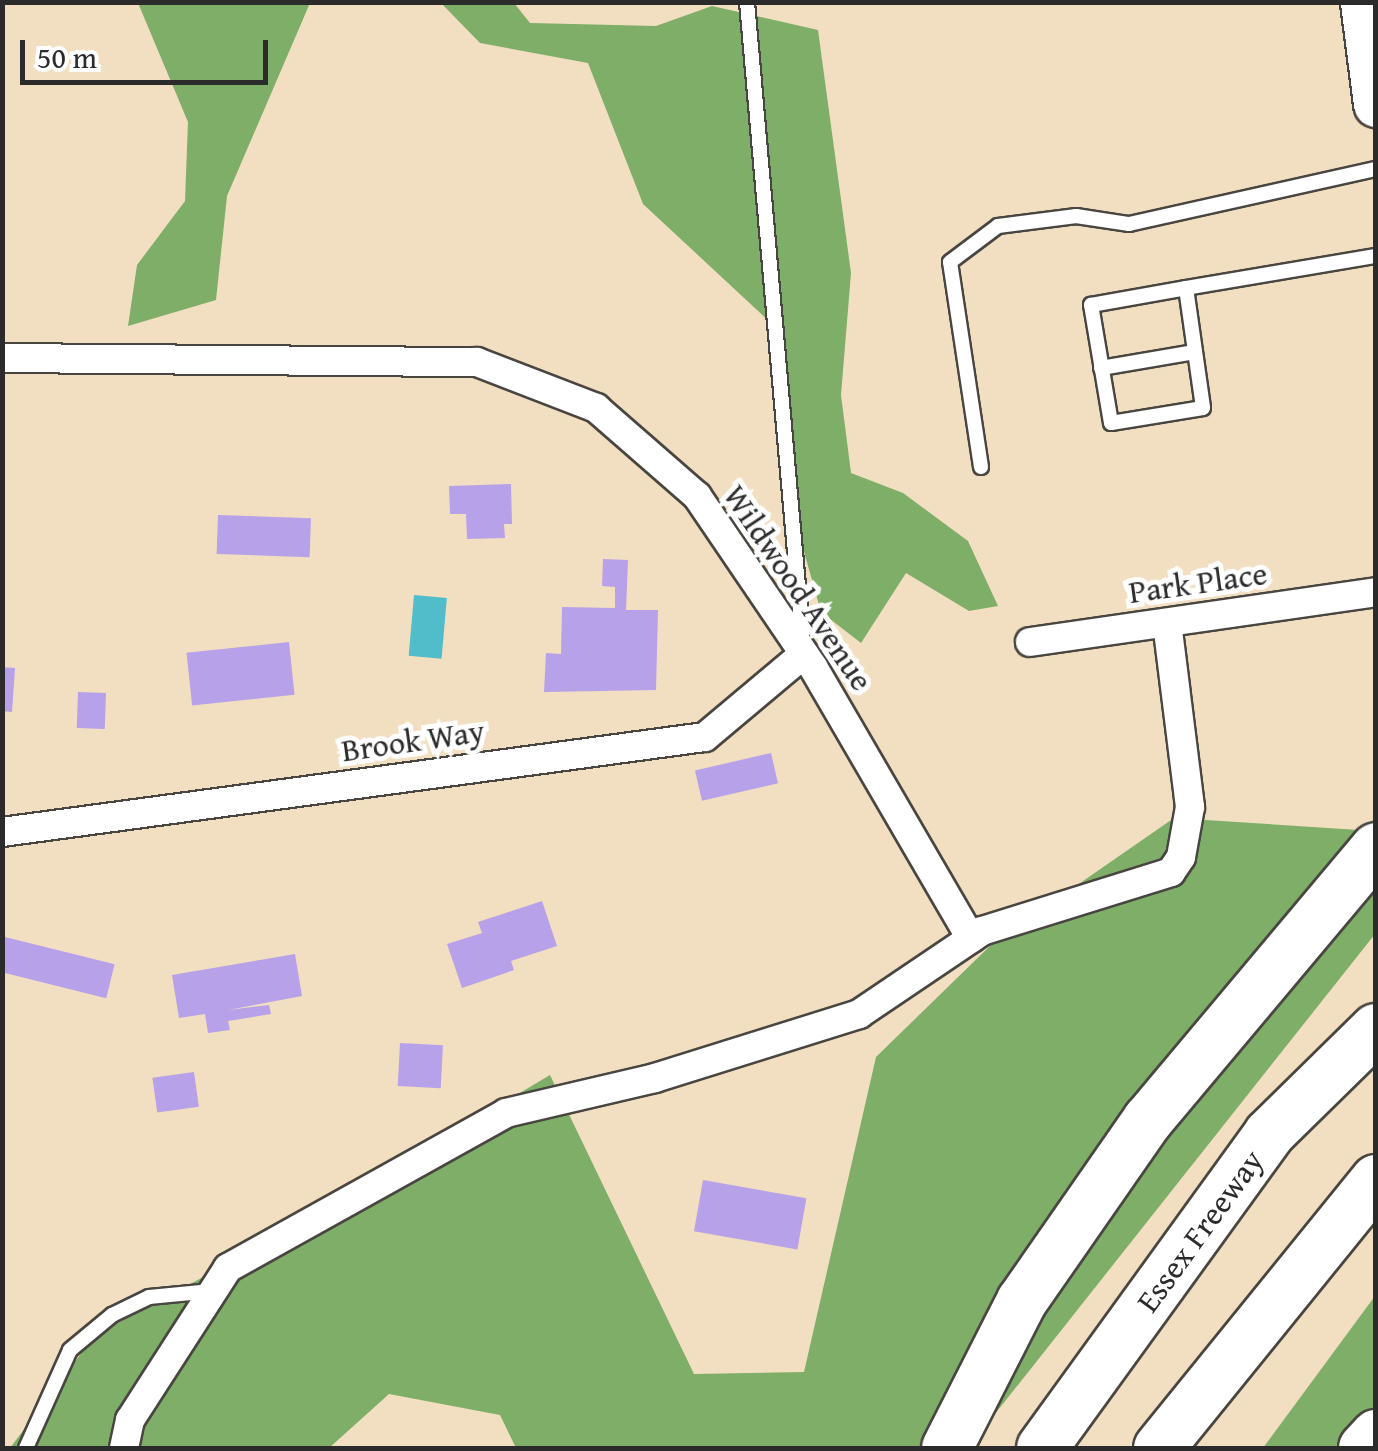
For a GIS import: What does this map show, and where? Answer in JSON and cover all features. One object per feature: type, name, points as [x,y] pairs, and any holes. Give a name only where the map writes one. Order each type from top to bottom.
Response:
[{"type":"highway","points":[[947,1448],[1022,1301],[1148,1120],[1376,848]]},
{"type":"highway","name":"Essex Freeway","points":[[1042,1448],[1269,1134],[1376,1029]]},
{"type":"highway","points":[[1159,1448],[1376,1180]]},
{"type":"highway","points":[[1364,1448],[1376,1435]]},
{"type":"main road","points":[[1363,2],[1374,76]]},
{"type":"street","name":"Wildwood Avenue","points":[[2,358],[478,362],[596,408],[697,496],[804,654],[971,938]]},
{"type":"street","name":"Park Place","points":[[1030,642],[1376,592]]},
{"type":"street","points":[[124,1448],[130,1420],[228,1268],[506,1113],[655,1078],[859,1014],[971,938],[1024,914],[1172,872],[1181,857],[1190,807],[1167,622]]},
{"type":"street","name":"Brook Way","points":[[2,832],[705,737],[804,654]]},
{"type":"lane","points":[[747,2],[804,654]]},
{"type":"lane","points":[[982,468],[950,262],[998,226],[1076,216],[1129,224],[1376,169]]},
{"type":"lane","points":[[1186,288],[1202,408],[1111,423],[1091,305],[1186,288],[1376,256]]},
{"type":"lane","points":[[1102,368],[1195,352]]},
{"type":"lane","points":[[26,1448],[70,1350],[112,1315],[149,1297],[213,1291]]},
{"type":"green space","points":[[138,3],[310,3],[227,196],[216,300],[128,326],[137,265],[185,201],[188,122]]},
{"type":"green space","points":[[441,3],[514,3],[530,23],[656,26],[712,6],[818,30],[851,273],[841,395],[851,473],[903,493],[968,541],[998,606],[969,611],[906,573],[861,643],[821,612],[790,502],[771,323],[643,204],[588,63],[480,43]]},
{"type":"green space","points":[[1174,818],[1374,831],[1375,934],[968,1448],[516,1448],[500,1415],[389,1394],[329,1448],[10,1448],[95,1335],[289,1231],[550,1075],[694,1374],[804,1372],[876,1057],[992,944]]},
{"type":"green space","points":[[1375,1296],[1375,1448],[1263,1448]]},
{"type":"water","points":[[414,595],[447,598],[442,659],[409,656]]},
{"type":"building","points":[[511,484],[512,524],[504,524],[505,538],[467,539],[466,514],[450,514],[449,486]]},
{"type":"building","points":[[218,515],[311,518],[310,557],[217,554]]},
{"type":"building","points":[[603,559],[628,560],[626,610],[658,610],[656,690],[544,692],[546,653],[561,654],[562,607],[615,608],[615,587],[602,586]]},
{"type":"building","points":[[289,642],[295,695],[192,705],[187,653]]},
{"type":"building","points":[[2,667],[15,668],[12,712],[2,711]]},
{"type":"building","points":[[78,692],[106,693],[105,729],[77,728]]},
{"type":"building","points":[[771,753],[778,783],[702,801],[695,771]]},
{"type":"building","points":[[542,901],[557,946],[511,961],[514,970],[462,988],[447,944],[482,933],[478,922]]},
{"type":"building","points":[[5,937],[115,964],[106,998],[2,972]]},
{"type":"building","points":[[295,954],[302,996],[228,1010],[269,1005],[271,1014],[228,1021],[230,1030],[208,1033],[205,1014],[179,1018],[172,975]]},
{"type":"building","points":[[400,1043],[443,1045],[441,1088],[398,1086]]},
{"type":"building","points":[[194,1072],[199,1107],[157,1113],[152,1078]]},
{"type":"building","points":[[703,1180],[806,1198],[797,1249],[694,1231]]}]
